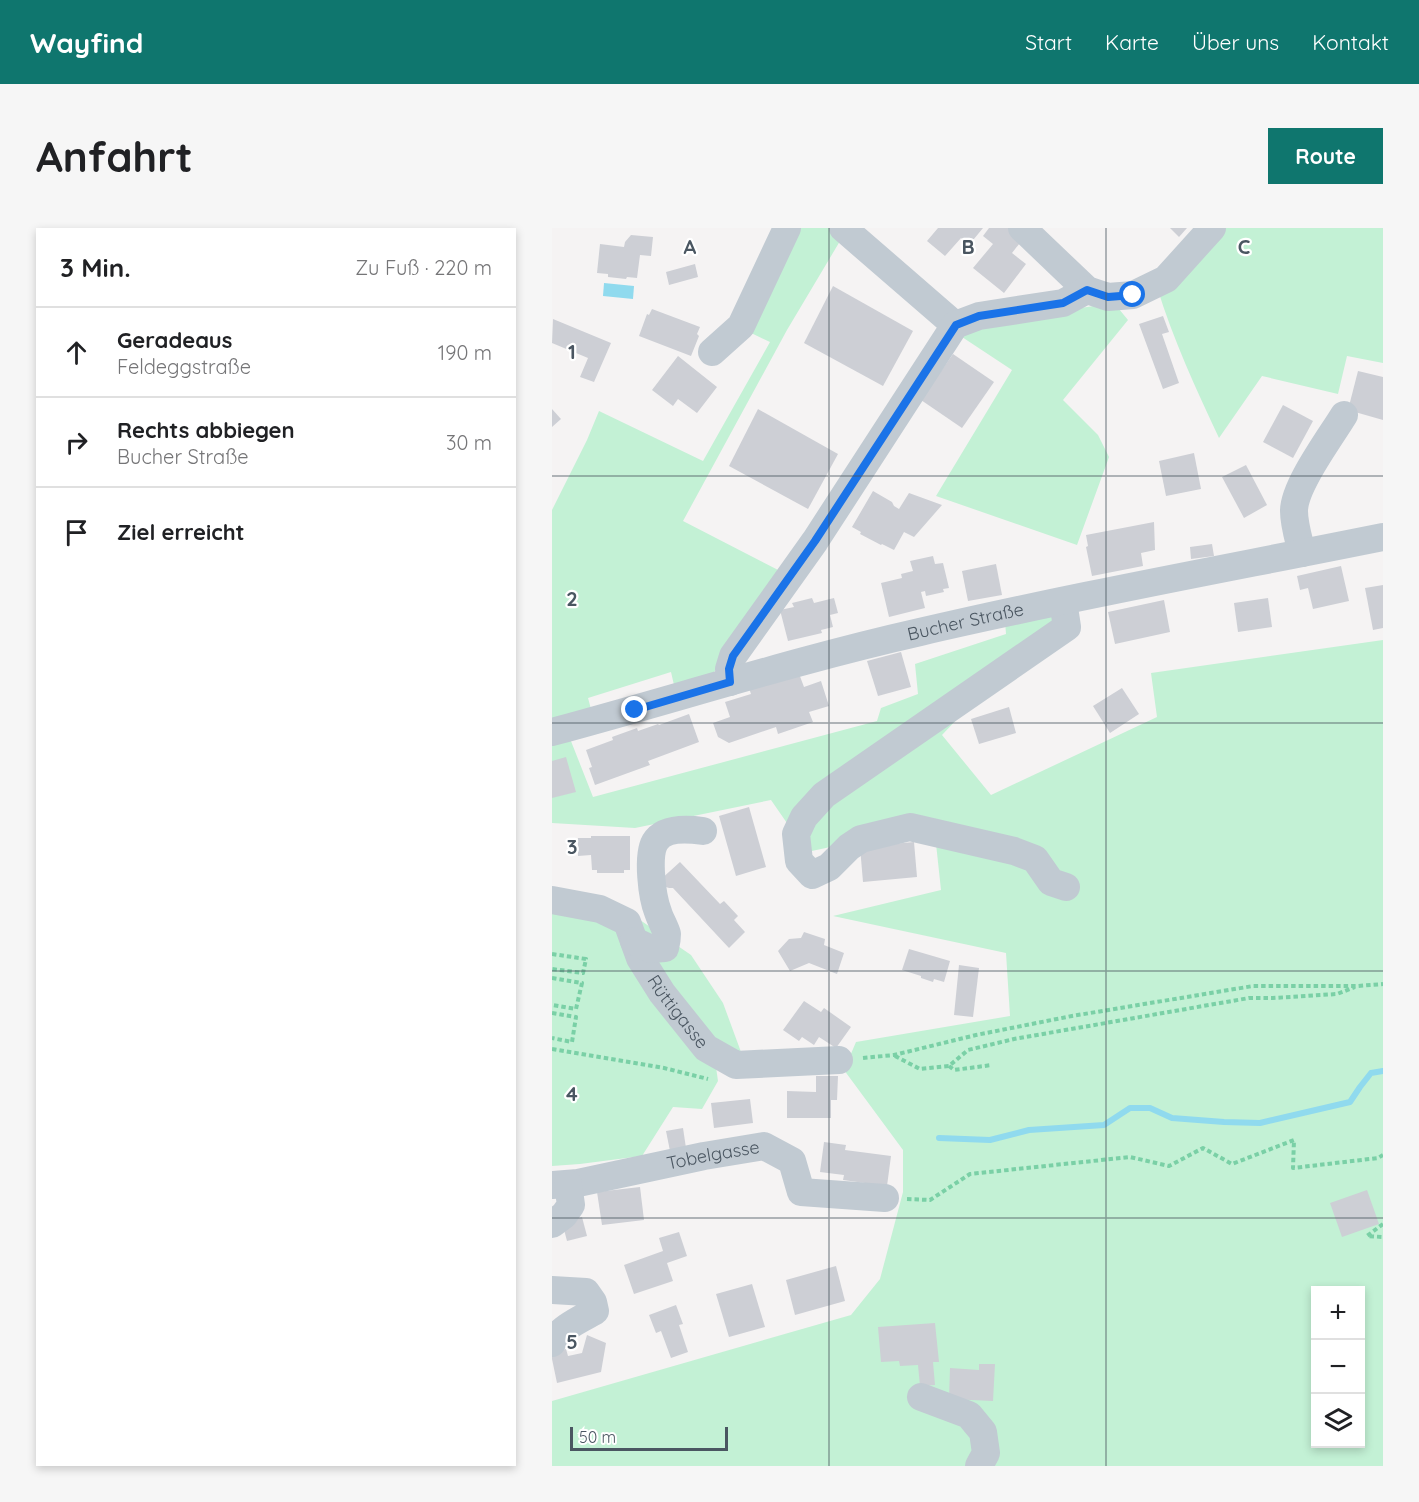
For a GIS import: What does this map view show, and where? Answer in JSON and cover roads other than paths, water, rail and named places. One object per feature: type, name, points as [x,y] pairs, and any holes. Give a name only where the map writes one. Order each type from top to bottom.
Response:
[{"type":"street","points":[[712,352],[741,326],[787,228]]},
{"type":"street","points":[[843,228],[956,325]]},
{"type":"street","points":[[1022,228],[1087,290],[1108,297],[1133,295],[1166,279],[1212,228]]},
{"type":"street","points":[[730,682],[729,669],[733,656],[815,541],[956,325],[979,316],[1063,303],[1087,290]]},
{"type":"street","points":[[1302,553],[1293,512],[1296,495],[1344,415]]},
{"type":"street","name":"Bucher Straße","points":[[552,732],[813,658],[920,632],[1383,537]]},
{"type":"street","points":[[1063,601],[1067,627],[824,795],[804,817],[796,834],[799,861],[812,874],[829,867],[849,847],[861,839],[910,827],[1014,851],[1035,859],[1051,882],[1066,887]]},
{"type":"street","points":[[634,941],[651,949],[665,948],[667,935],[657,912],[652,887],[651,862],[655,843],[664,833],[690,829],[703,831]]},
{"type":"street","name":"Rüttigasse","points":[[552,900],[600,909],[627,922],[640,958],[662,993],[706,1048],[736,1065],[840,1060]]},
{"type":"street","name":"Tobelgasse","points":[[560,1184],[578,1183],[704,1156],[764,1146],[792,1161],[801,1192],[885,1198]]},
{"type":"street","points":[[552,1224],[564,1215],[571,1205],[560,1184]]},
{"type":"street","points":[[552,1290],[586,1292],[596,1311],[574,1323],[555,1337],[552,1343]]},
{"type":"street","points":[[921,1397],[969,1415],[983,1432],[986,1453],[979,1466]]},
{"type":"water","points":[[604,283],[634,286],[633,299],[603,296]]},
{"type":"waterway","points":[[939,1138],[990,1140],[1029,1130],[1104,1125],[1130,1108],[1150,1108],[1172,1118],[1260,1123],[1350,1102],[1371,1073],[1383,1071]]}]
